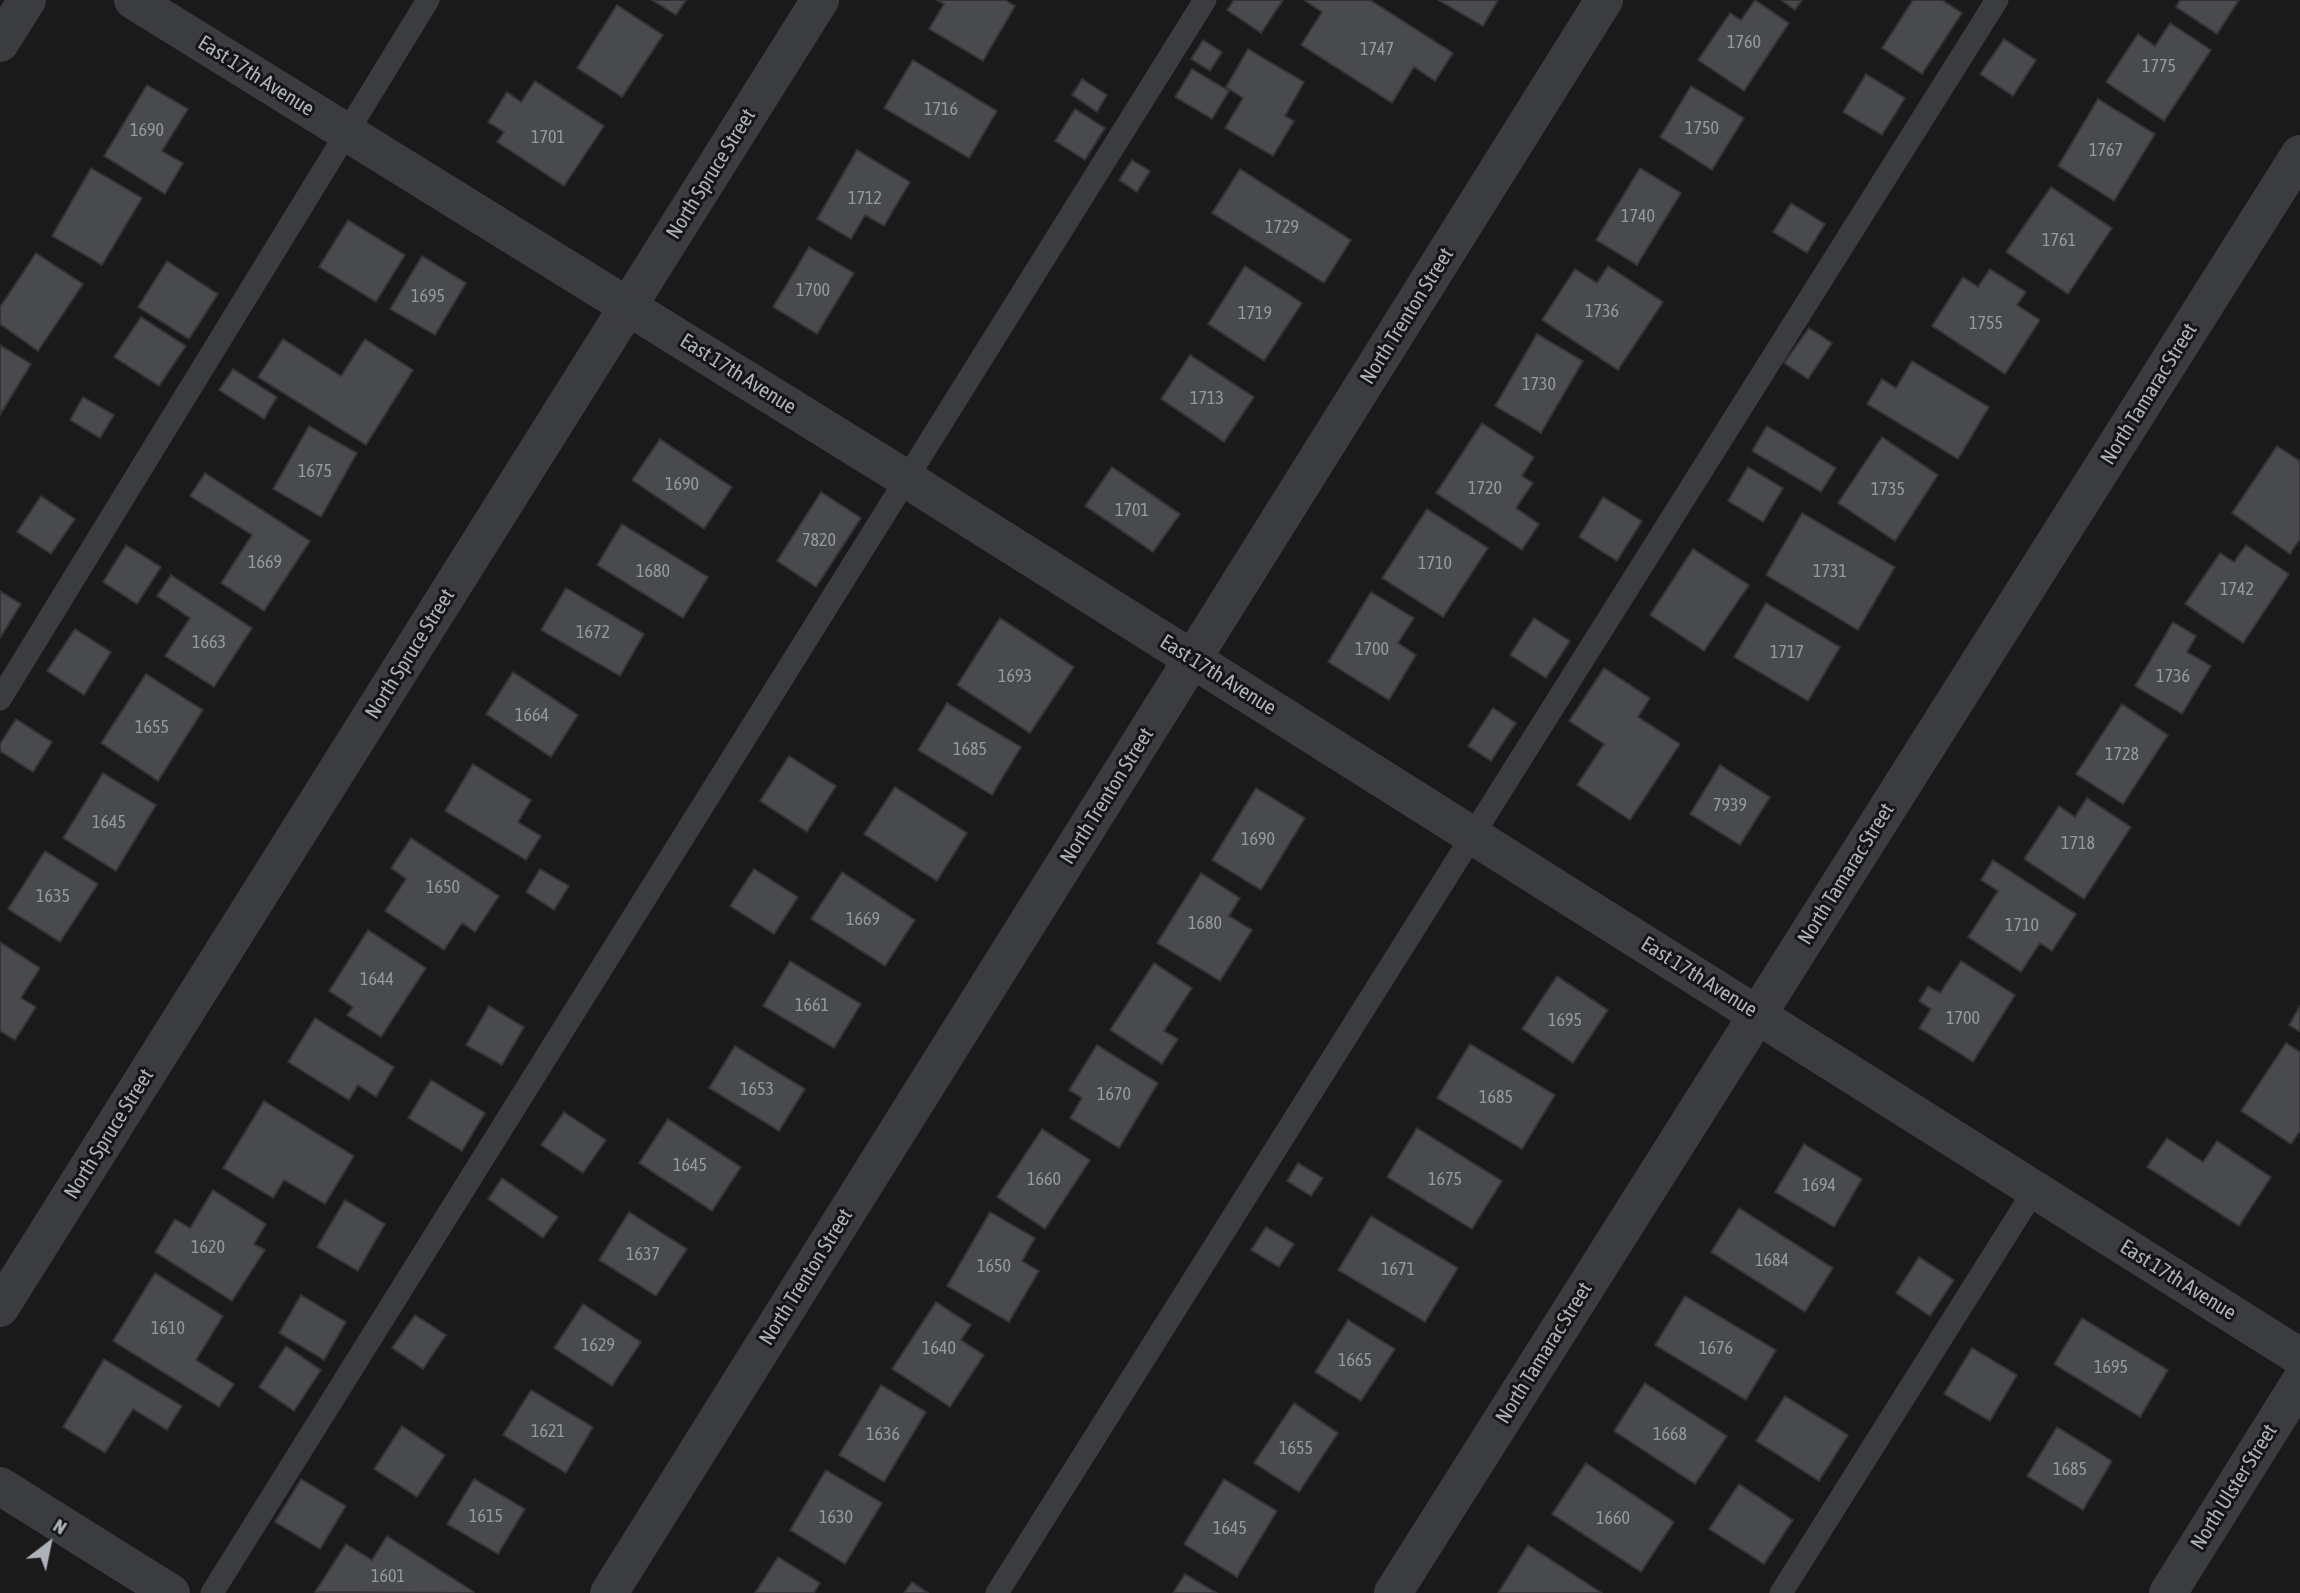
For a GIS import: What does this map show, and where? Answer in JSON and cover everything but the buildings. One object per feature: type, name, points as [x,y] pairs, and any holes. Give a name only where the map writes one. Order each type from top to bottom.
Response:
[{"type":"street","points":[[0,43],[27,0]]},
{"type":"street","name":"East 17th Avenue","points":[[133,0],[908,480],[2300,1357]]},
{"type":"street","name":"North Spruce Street","points":[[0,1308],[820,0]]},
{"type":"street","name":"North Trenton Street","points":[[609,1593],[1604,0]]},
{"type":"street","name":"North Tamarac Street","points":[[1393,1593],[2300,155]]},
{"type":"street","name":"North Ulster Street","points":[[2168,1593],[2300,1382]]},
{"type":"street","points":[[0,1486],[171,1593]]},
{"type":"lane","points":[[0,699],[428,0]]},
{"type":"lane","points":[[212,1593],[1205,0]]},
{"type":"lane","points":[[997,1593],[1997,0]]},
{"type":"lane","points":[[1781,1593],[2035,1189]]}]
